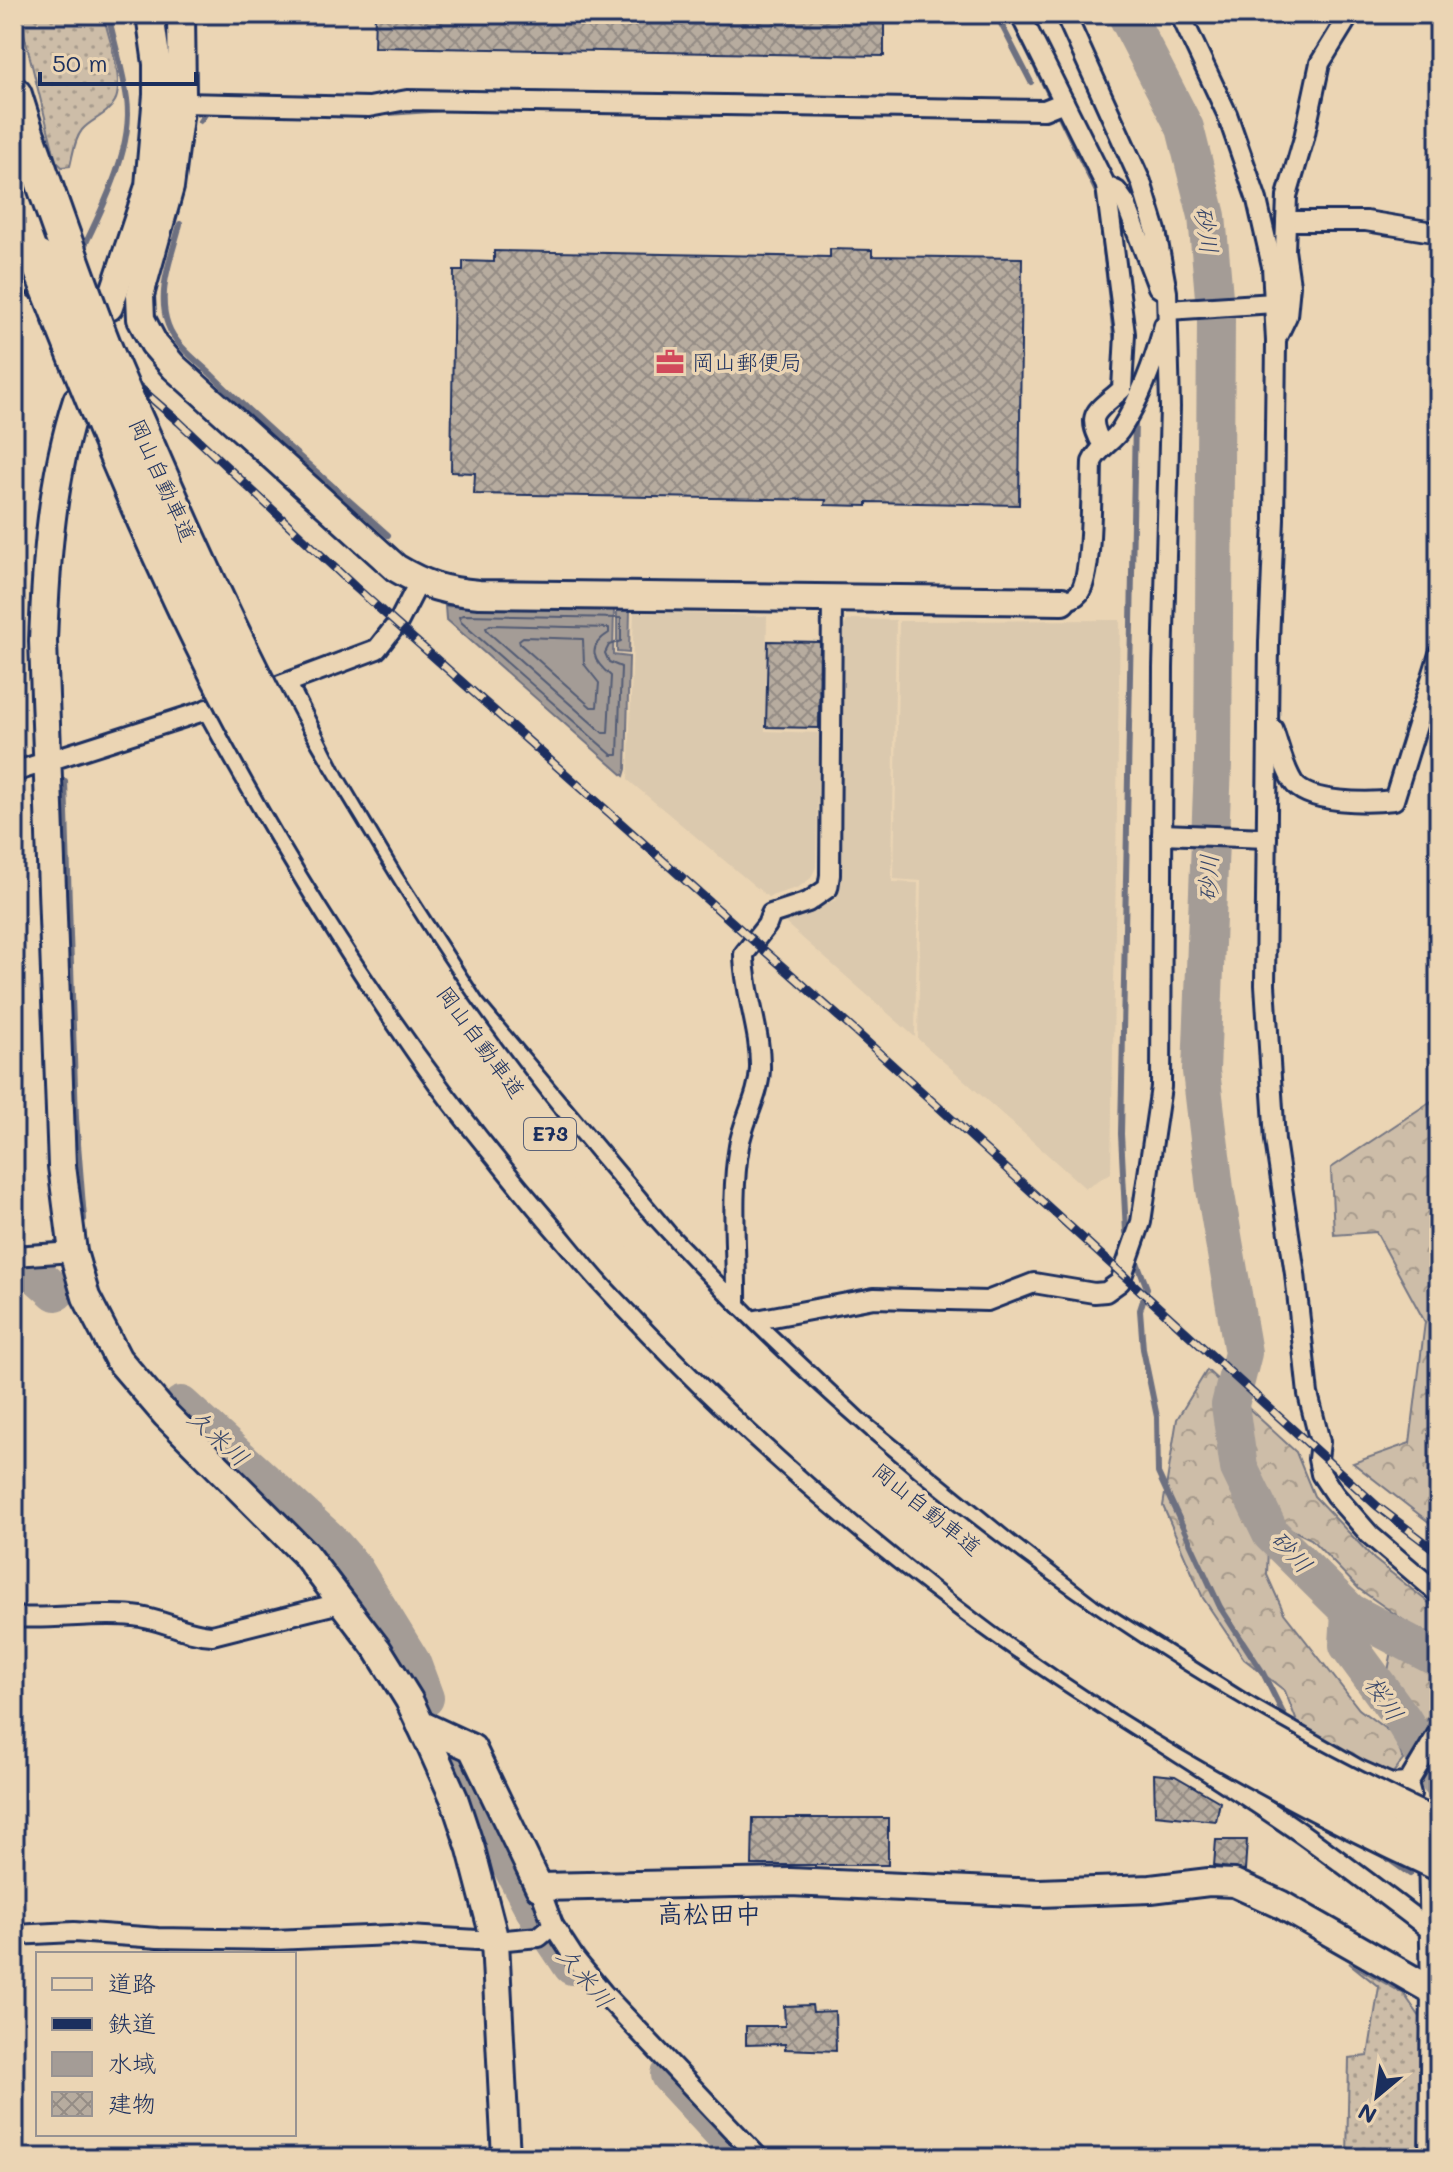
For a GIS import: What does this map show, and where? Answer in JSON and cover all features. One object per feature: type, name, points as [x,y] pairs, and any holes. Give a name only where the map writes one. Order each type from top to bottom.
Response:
[{"type":"highway","name":"岡山自動車道","points":[[14,95],[104,346],[210,589],[288,742],[381,899],[460,1017],[554,1140],[653,1254],[771,1374],[884,1476],[1000,1567],[1102,1640],[1200,1702],[1299,1760],[1439,1829]]},
{"type":"highway","name":"岡山自動車道","points":[[14,192],[101,423],[183,602],[262,759],[356,918],[444,1047],[531,1160],[631,1276],[752,1397],[864,1500],[980,1592],[1086,1666],[1185,1729],[1286,1786],[1439,1863]]},
{"type":"highway","points":[[14,210],[37,258]]},
{"type":"street","points":[[109,307],[149,186],[157,95],[157,64],[150,14]]},
{"type":"street","points":[[181,14],[181,103],[170,187],[140,295],[141,319],[154,344],[174,367],[396,568],[419,582],[442,590],[479,594],[1069,600],[1080,593],[1088,565],[1092,462],[1122,428],[1161,336],[1170,304]]},
{"type":"street","points":[[1020,14],[1058,104],[1106,186],[1125,334],[1122,389],[1093,418],[1092,426],[1103,446]]},
{"type":"street","points":[[751,1321],[874,1298],[987,1301],[1034,1283],[1094,1293],[1106,1292],[1120,1282],[1141,1222],[1161,1087],[1167,835],[1170,304],[1156,231],[1141,182],[1065,14]]},
{"type":"street","points":[[1180,14],[1227,114],[1257,200],[1272,266],[1270,303],[1276,341],[1274,519],[1261,838],[1265,985],[1275,1140],[1295,1274],[1308,1394],[1320,1442],[1318,1459],[1321,1474],[1335,1495],[1370,1535],[1439,1594]]},
{"type":"street","points":[[1276,341],[1287,316],[1290,285],[1285,250],[1287,196],[1304,138],[1320,63],[1350,14]]},
{"type":"street","points":[[181,103],[369,107],[407,100],[1044,110],[1058,104]]},
{"type":"street","points":[[1106,186],[1117,191],[1126,204],[1158,287],[1170,304]]},
{"type":"street","points":[[1286,221],[1366,221],[1439,233]]},
{"type":"street","points":[[1170,304],[1270,303]]},
{"type":"street","points":[[77,400],[66,435],[45,579],[43,641],[62,1166],[73,1252],[86,1297],[118,1359],[174,1423],[305,1554],[344,1602],[386,1663],[420,1724],[454,1798],[495,1941],[506,2158]]},
{"type":"street","points":[[14,772],[287,684],[377,649],[399,621],[419,582]]},
{"type":"street","points":[[736,1306],[736,1174],[739,1143],[759,1086],[760,1070],[759,1041],[744,954],[767,925],[771,914],[808,902],[828,888],[832,599]]},
{"type":"street","points":[[1268,715],[1294,784],[1307,795],[1370,803],[1394,800],[1439,654]]},
{"type":"street","points":[[287,684],[334,778],[393,878],[474,1004],[670,1238],[751,1321],[857,1421],[1091,1608],[1245,1705],[1359,1770],[1391,1784],[1411,1779]]},
{"type":"street","points":[[207,709],[259,804],[444,1092],[547,1220],[667,1352],[836,1508],[966,1610],[1126,1720],[1300,1833],[1428,1928]]},
{"type":"street","points":[[1167,835],[1261,838]]},
{"type":"street","points":[[14,1256],[73,1252]]},
{"type":"street","points":[[14,1617],[42,1619],[130,1615],[146,1617],[196,1635],[212,1635],[344,1602]]},
{"type":"street","points":[[420,1724],[472,1748],[539,1887],[547,1930],[759,2158]]},
{"type":"street","points":[[1429,2158],[1431,1990],[1428,1855],[1411,1779],[1437,1734]]},
{"type":"street","points":[[539,1887],[790,1882],[1039,1893],[1234,1883],[1280,1904],[1431,1990]]},
{"type":"street","points":[[14,1935],[74,1932],[158,1938],[273,1940],[391,1935],[495,1941],[547,1930]]},
{"type":"shaded area","points":[[634,612],[767,616],[765,731],[819,733],[816,867],[811,878],[799,887],[768,897],[628,780]]},
{"type":"shaded area","points":[[852,619],[896,620],[892,882],[918,883],[915,1037],[783,921],[835,900],[840,892],[843,628]]},
{"type":"shaded area","points":[[1120,620],[1111,1173],[1085,1188],[918,1039],[921,881],[894,879],[899,621]]},
{"type":"green space","points":[[19,14],[103,14],[115,58],[118,93],[112,106],[79,134],[70,166],[62,167],[56,161]]},
{"type":"green space","points":[[1439,1096],[1439,1530],[1353,1463],[1410,1443],[1425,1322],[1376,1232],[1334,1235],[1331,1168]]},
{"type":"green space","points":[[1207,1370],[1296,1452],[1314,1496],[1374,1559],[1439,1611],[1439,1700],[1422,1728],[1387,1676],[1392,1651],[1409,1624],[1359,1589],[1311,1539],[1276,1522],[1268,1546],[1267,1575],[1284,1613],[1359,1709],[1395,1736],[1403,1760],[1392,1774],[1356,1759],[1299,1727],[1285,1691],[1244,1659],[1203,1598],[1163,1506],[1177,1419]]},
{"type":"green space","points":[[1349,1963],[1404,1994],[1420,2017],[1421,2158],[1347,2158],[1349,2058],[1368,2056],[1379,1987]]},
{"type":"water","points":[[445,606],[614,609],[613,655],[629,657],[624,776],[446,619]]},
{"type":"water","points":[[617,609],[630,609],[629,653],[617,652]]},
{"type":"building","points":[[375,14],[884,14],[884,56],[374,47]]},
{"type":"building","points":[[830,249],[872,250],[872,256],[1022,258],[1019,505],[867,502],[867,506],[825,505],[826,500],[474,494],[475,473],[451,472],[454,271],[463,271],[463,261],[494,262],[494,251],[830,257]]},
{"type":"building","points":[[768,641],[820,642],[819,728],[766,727]]},
{"type":"building","points":[[1154,1774],[1175,1776],[1220,1802],[1216,1821],[1155,1815]]},
{"type":"building","points":[[753,1818],[888,1818],[888,1865],[752,1865]]},
{"type":"building","points":[[1216,1840],[1247,1840],[1245,1870],[1214,1866]]},
{"type":"building","points":[[812,2005],[813,2012],[835,2011],[836,2051],[785,2049],[785,2044],[746,2045],[746,2026],[785,2026],[784,2006]]},
{"type":"waterway","points":[[82,251],[115,177],[126,137],[127,99],[108,14]]},
{"type":"waterway","points":[[996,14],[1031,82]]},
{"type":"waterway","points":[[1010,14],[1099,201]]},
{"type":"waterway","name":"砂川","points":[[1126,14],[1185,128],[1207,216],[1216,320],[1213,764],[1201,1071],[1215,1189],[1243,1353],[1230,1405],[1239,1468],[1271,1534],[1350,1612],[1439,1659]]},
{"type":"waterway","points":[[375,114],[443,109]]},
{"type":"waterway","points":[[200,121],[207,112],[211,112]]},
{"type":"waterway","points":[[180,224],[164,287],[165,312],[176,339],[255,416],[388,535]]},
{"type":"waterway","points":[[1102,224],[1116,344]]},
{"type":"waterway","points":[[1126,1232],[1121,1134],[1135,420]]},
{"type":"waterway","points":[[65,781],[76,1119],[84,1219]]},
{"type":"waterway","points":[[1135,1257],[1147,1288],[1140,1310],[1143,1349],[1157,1417],[1158,1473],[1220,1607],[1263,1673],[1285,1717]]},
{"type":"waterway","name":"久米川","points":[[29,1268],[56,1292]]},
{"type":"waterway","name":"久米川","points":[[181,1405],[328,1539],[354,1569],[412,1663],[425,1698]]},
{"type":"waterway","name":"桜川","points":[[1350,1612],[1348,1645],[1403,1720],[1439,1780]]},
{"type":"waterway","name":"久米川","points":[[461,1771],[534,1909],[572,1966]]},
{"type":"waterway","points":[[1380,1853],[1410,1874]]},
{"type":"waterway","name":"久米川","points":[[669,2075],[746,2158]]},
{"type":"railway","points":[[14,279],[179,422],[355,587],[855,1031],[1377,1506],[1439,1553]]},
{"type":"place","name":"岡山郵便局","points":[[670,362]]},
{"type":"district","name":"高松田中","points":[[709,1914]]}]
